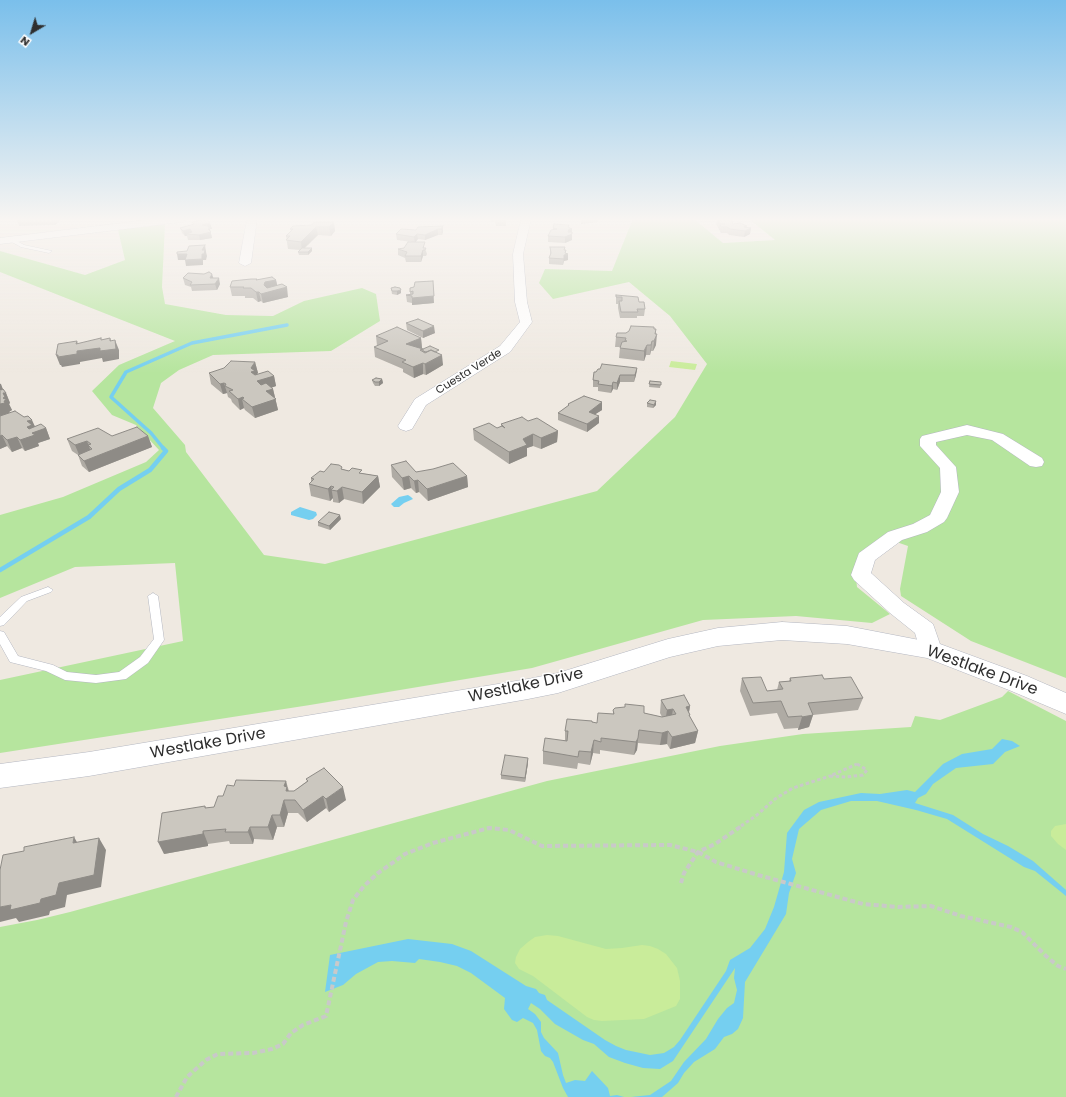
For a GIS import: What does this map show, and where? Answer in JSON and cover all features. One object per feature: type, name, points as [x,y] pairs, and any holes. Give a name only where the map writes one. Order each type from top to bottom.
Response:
[{"type":"street","name":"Cuesta Verde","points":[[406,426],[420,402],[505,349],[526,322],[521,302],[519,270]]},
{"type":"street","points":[[931,650],[925,629],[897,608],[861,575],[866,557],[895,536],[920,528],[938,518],[950,492],[948,467],[928,446],[928,439],[967,430],[997,437],[1036,462]]},
{"type":"street","name":"Westlake Drive","points":[[0,776],[89,764],[535,688],[558,683],[668,648],[718,637],[782,631],[847,635],[931,650],[1024,685],[1066,704]]},
{"type":"lane","points":[[0,623],[24,598],[48,590]]},
{"type":"lane","points":[[0,635],[14,659],[49,668],[65,676],[96,679],[122,676],[144,660],[159,640],[153,596]]},
{"type":"path","points":[[681,883],[684,873],[698,852],[715,844],[775,799],[793,788],[830,776],[856,764],[867,770],[863,775],[846,777],[830,776]]},
{"type":"path","points":[[176,1097],[178,1091],[188,1077],[206,1060],[218,1054],[253,1053],[272,1049],[283,1044],[291,1033],[303,1025],[326,1016],[346,922],[353,900],[364,886],[391,863],[405,854],[433,842],[458,835],[501,828],[542,846],[670,845],[698,852],[716,862],[758,875],[863,904],[898,907],[931,906],[961,916],[1011,927],[1022,932],[1046,956],[1058,966],[1066,969]]},
{"type":"green space","points":[[0,270],[68,270],[85,275],[98,270],[163,270],[162,287],[165,304],[226,315],[273,316],[304,301],[362,288],[376,294],[380,321],[331,351],[213,355],[179,370],[161,383],[153,408],[185,445],[186,452],[264,555],[325,564],[597,491],[675,417],[707,364],[670,316],[629,282],[553,299],[539,283],[544,270],[1066,270],[1066,678],[971,641],[901,596],[900,589],[908,546],[885,538],[855,568],[857,587],[890,614],[872,623],[796,616],[703,620],[532,668],[310,705],[0,753],[0,680],[183,641],[175,563],[75,567],[0,598],[0,515],[63,497],[146,462],[159,450],[136,425],[112,415],[92,391],[119,365],[175,341],[0,272]]},
{"type":"green space","points":[[671,361],[697,364],[695,370],[669,367]]},
{"type":"green space","points":[[1008,691],[1066,721],[1066,1097],[0,1097],[0,927],[70,912],[547,781],[720,746],[803,734],[911,727],[915,716],[940,720],[1002,697]]},
{"type":"green space","points":[[1066,824],[1066,850],[1051,836],[1051,831],[1055,826]]},
{"type":"green space","points":[[547,935],[558,936],[606,949],[642,945],[658,949],[666,954],[677,968],[680,981],[680,999],[676,1006],[644,1019],[602,1021],[587,1017],[533,976],[519,969],[515,963],[520,949],[528,942],[535,937]]},
{"type":"water","points":[[408,495],[413,499],[399,507],[394,507],[391,504],[399,497]]},
{"type":"water","points":[[300,507],[316,512],[317,515],[313,519],[309,520],[291,515],[291,512]]},
{"type":"water","points":[[1002,739],[1012,741],[1020,746],[1005,752],[993,764],[956,768],[933,784],[926,794],[918,798],[915,803],[953,815],[983,834],[1008,846],[1033,861],[1066,890],[1066,896],[1035,871],[1024,867],[947,819],[877,801],[851,801],[821,810],[799,829],[792,859],[796,873],[789,893],[786,914],[745,982],[743,1018],[738,1029],[732,1034],[724,1037],[715,1049],[694,1062],[684,1073],[678,1083],[662,1097],[631,1097],[650,1095],[671,1081],[684,1062],[706,1039],[718,1019],[727,1008],[734,1003],[737,990],[734,978],[735,968],[673,1061],[660,1069],[643,1068],[609,1057],[594,1044],[583,1040],[555,1024],[540,1009],[531,1003],[528,1009],[535,1014],[541,1022],[541,1032],[544,1038],[558,1053],[566,1083],[575,1080],[585,1081],[592,1071],[608,1088],[610,1096],[617,1095],[624,1097],[568,1097],[553,1062],[541,1051],[537,1030],[533,1023],[523,1018],[517,1022],[512,1020],[504,1009],[505,998],[471,973],[457,966],[419,959],[415,963],[392,961],[378,962],[356,974],[343,985],[325,992],[330,955],[408,939],[452,944],[471,951],[526,986],[536,989],[539,993],[545,995],[547,1000],[616,1046],[626,1050],[650,1055],[664,1053],[674,1047],[680,1040],[726,971],[730,960],[750,948],[765,929],[774,907],[784,872],[787,833],[804,810],[819,802],[861,793],[880,794],[907,790],[915,792],[943,764],[962,754],[992,749]]},
{"type":"building","points":[[209,272],[212,274],[210,278],[219,278],[215,284],[190,285],[192,282],[183,278],[188,273],[204,274]]},
{"type":"building","points":[[272,277],[276,280],[265,282],[264,285],[267,288],[282,284],[287,287],[261,294],[251,288],[230,287],[232,281],[257,279],[256,280]]},
{"type":"building","points":[[433,281],[434,296],[412,298],[412,296],[406,295],[413,294],[413,291],[410,292],[410,288],[414,287],[415,282]]},
{"type":"building","points":[[391,288],[400,288],[401,290],[392,291]]},
{"type":"building","points":[[616,295],[638,297],[639,302],[644,302],[645,309],[637,309],[638,312],[621,312],[619,301],[622,301],[622,297],[616,297]]},
{"type":"building","points":[[418,319],[434,326],[423,331],[406,323]]},
{"type":"building","points":[[631,326],[654,327],[654,329],[656,329],[655,334],[657,334],[654,341],[652,341],[651,345],[647,345],[644,351],[620,348],[622,342],[627,341],[625,341],[626,338],[616,337],[617,333],[626,333],[629,331]]},
{"type":"building","points":[[397,327],[421,338],[406,344],[423,349],[420,350],[425,353],[431,350],[442,355],[425,364],[423,363],[413,367],[402,362],[406,360],[374,347],[388,341],[376,336]]},
{"type":"building","points":[[101,338],[101,340],[110,338],[110,341],[115,340],[116,349],[100,351],[100,348],[77,351],[77,354],[58,357],[58,355],[56,355],[58,344],[77,341],[76,344]]},
{"type":"building","points":[[430,346],[439,350],[435,352],[431,350],[426,352],[423,351],[423,349]]},
{"type":"building","points":[[231,361],[255,362],[251,368],[255,371],[251,372],[255,375],[268,371],[274,376],[257,381],[261,385],[266,383],[273,389],[266,391],[276,399],[252,407],[242,399],[244,398],[243,397],[238,399],[229,391],[233,390],[225,386],[226,384],[224,383],[220,384],[209,373],[224,368]]},
{"type":"building","points":[[602,364],[637,368],[635,375],[620,375],[617,383],[613,382],[612,386],[598,384],[599,381],[593,380],[594,372],[600,369]]},
{"type":"building","points":[[376,378],[382,379],[379,382],[372,380]]},
{"type":"building","points":[[650,381],[661,382],[661,385],[649,384]]},
{"type":"building","points":[[0,389],[3,389],[6,393],[3,393],[5,397],[3,398],[7,400],[4,401],[5,403],[0,404]]},
{"type":"building","points":[[584,396],[602,402],[589,412],[599,416],[587,424],[558,413],[569,405],[568,404]]},
{"type":"building","points":[[650,400],[656,401],[654,405],[647,403]]},
{"type":"building","points":[[15,411],[24,417],[28,416],[32,420],[27,421],[32,425],[27,427],[29,429],[41,424],[46,428],[32,433],[35,435],[20,440],[17,437],[7,440],[2,435],[0,436],[0,416]]},
{"type":"building","points":[[522,417],[528,421],[537,418],[558,431],[541,438],[533,434],[523,439],[527,445],[509,452],[473,429],[489,423],[497,428],[502,426],[505,428],[501,424]]},
{"type":"building","points":[[137,427],[148,436],[84,461],[78,455],[92,449],[88,445],[91,444],[87,441],[75,445],[67,439],[98,428],[112,436]]},
{"type":"building","points":[[406,461],[416,472],[453,463],[467,476],[427,489],[418,480],[414,481],[409,476],[402,478],[391,465]]},
{"type":"building","points":[[331,464],[339,465],[342,467],[341,469],[349,471],[352,468],[362,470],[359,473],[378,476],[362,492],[342,487],[337,491],[331,490],[334,487],[331,486],[328,489],[309,484],[314,479],[311,478],[320,471],[324,472]]},
{"type":"building","points":[[329,512],[340,515],[329,526],[318,522]]},
{"type":"building","points":[[822,675],[824,679],[851,677],[863,698],[808,703],[813,715],[788,717],[781,701],[753,703],[742,678],[761,677],[767,691],[783,689],[779,682],[791,681],[790,678]]},
{"type":"building","points":[[684,695],[690,706],[686,707],[689,715],[698,731],[672,737],[668,731],[662,733],[639,730],[636,742],[601,738],[601,742],[594,740],[591,752],[579,751],[578,757],[543,751],[545,738],[567,741],[568,731],[565,731],[567,719],[592,721],[597,723],[598,713],[614,714],[613,710],[615,708],[625,707],[625,704],[644,706],[644,713],[662,717],[676,714],[673,709],[667,710],[661,700]]},
{"type":"building","points":[[505,755],[528,758],[525,778],[501,775]]},
{"type":"building","points":[[324,768],[343,787],[326,799],[323,796],[303,810],[295,800],[284,800],[280,815],[272,815],[268,827],[250,827],[248,832],[225,832],[226,829],[203,831],[203,834],[158,842],[162,813],[205,806],[205,808],[214,807],[218,796],[223,796],[227,785],[234,786],[236,780],[286,781],[284,786],[287,787],[286,791],[294,791],[308,781],[306,779]]},
{"type":"building","points":[[74,837],[73,843],[99,838],[94,875],[59,883],[56,895],[41,899],[40,903],[10,910],[11,905],[0,907],[0,870],[3,855],[24,851],[24,847]]},
{"type":"waterway","points":[[164,449],[151,433],[111,397],[126,372],[192,343],[287,325]]},
{"type":"waterway","points":[[0,570],[89,517],[119,489],[150,470],[166,451],[164,449]]}]
